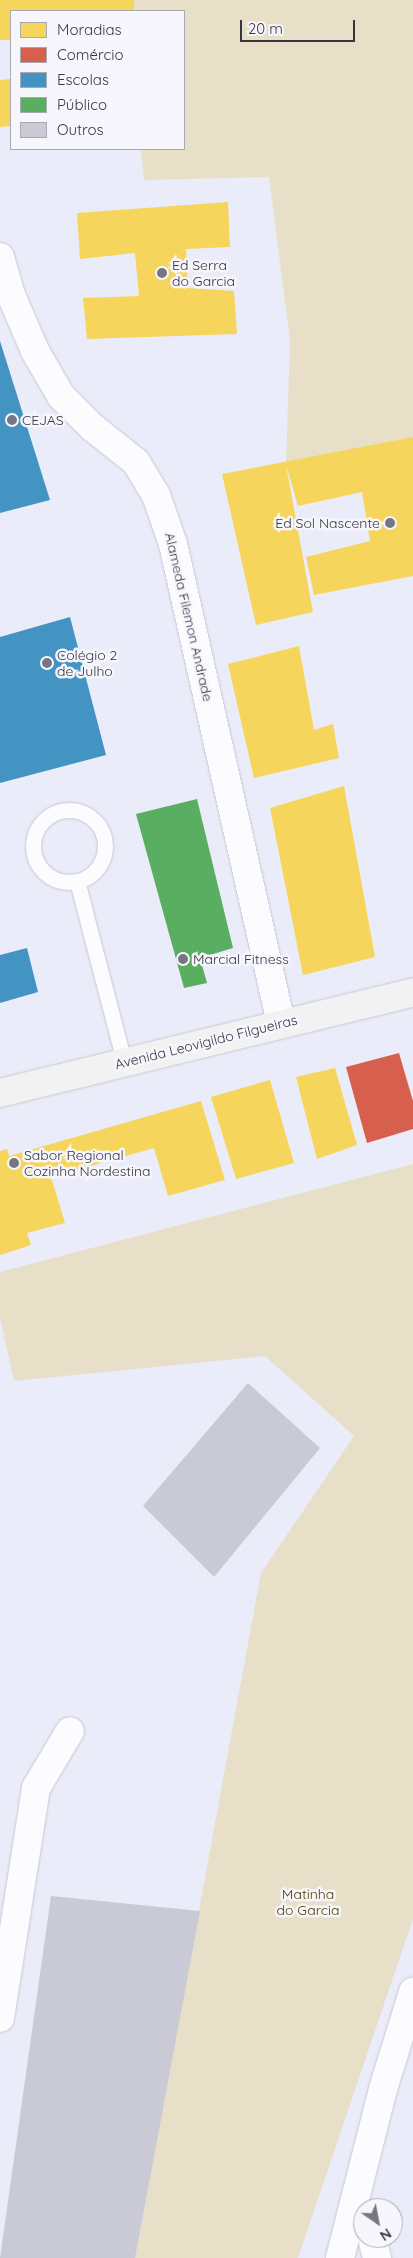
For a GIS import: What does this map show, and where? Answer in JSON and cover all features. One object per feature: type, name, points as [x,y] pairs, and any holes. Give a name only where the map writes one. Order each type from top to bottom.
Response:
[{"type":"main road","name":"Avenida Leovigildo Filgueiras","points":[[0,1093],[413,992]]},
{"type":"street","name":"Alameda Filemon Andrade","points":[[0,257],[11,295],[36,351],[61,396],[92,427],[136,462],[159,503],[176,554],[280,1024]]},
{"type":"street","points":[[0,2018],[36,1788],[70,1731]]},
{"type":"street","points":[[340,2258],[362,2179],[383,2089],[413,1992]]},
{"type":"street","points":[[362,2179],[365,2198]]},
{"type":"lane","points":[[74,810],[88,815],[98,824],[104,837],[105,851],[100,865],[91,876],[77,881],[63,882],[50,877],[40,868],[34,855],[33,841],[38,827],[60,811],[74,810]]},
{"type":"lane","points":[[77,881],[124,1062]]},
{"type":"green space","points":[[134,0],[413,0],[413,437],[286,464],[290,341],[269,177],[144,180],[141,150],[185,150],[185,10],[134,10]]},
{"type":"green space","name":"Matinha do Garcia","points":[[413,1164],[413,1919],[298,2258],[135,2258],[261,1573],[354,1436],[265,1356],[14,1381],[0,1318],[0,1272]]},
{"type":"building: Moradias","points":[[0,0],[134,0],[134,10],[10,10],[10,40],[0,40]]},
{"type":"building: Moradias","points":[[10,79],[10,126],[0,127],[0,80]]},
{"type":"building: Moradias","name":"Ed Serra do Garcia","points":[[228,202],[230,247],[186,249],[188,288],[234,291],[237,334],[87,339],[83,298],[139,296],[135,253],[80,259],[77,213]]},
{"type":"building: Moradias","points":[[413,437],[413,576],[314,595],[306,557],[370,541],[362,492],[298,506],[286,465],[313,612],[256,625],[222,474]]},
{"type":"building: Moradias","points":[[299,646],[314,730],[333,724],[339,758],[254,778],[228,664]]},
{"type":"building: Moradias","points":[[344,786],[375,957],[303,975],[270,808]]},
{"type":"building: Moradias","points":[[335,1068],[357,1145],[317,1159],[296,1077]]},
{"type":"building: Moradias","points":[[270,1080],[294,1163],[236,1179],[211,1097]]},
{"type":"building: Moradias","points":[[201,1101],[225,1180],[168,1196],[154,1148],[51,1177],[65,1223],[27,1233],[31,1245],[0,1255],[0,1151],[7,1149],[9,1156]]},
{"type":"building: Comércio","points":[[399,1053],[413,1101],[413,1129],[367,1143],[346,1067]]},
{"type":"building: Escolas","name":"CEJAS","points":[[0,341],[50,500],[0,513]]},
{"type":"building: Escolas","points":[[70,617],[106,755],[0,783],[0,637]]},
{"type":"building: Escolas","points":[[27,948],[38,992],[0,1003],[0,955]]},
{"type":"building: Público","points":[[197,799],[233,948],[200,958],[207,983],[184,988],[136,814]]},
{"type":"building: Outros","points":[[248,1383],[320,1448],[214,1577],[143,1506]]},
{"type":"building: Outros","points":[[51,1896],[200,1911],[135,2258],[0,2258]]},
{"type":"place","name":"Ed Serra do Garcia","points":[[162,273]]},
{"type":"place","name":"CEJAS","points":[[12,420]]},
{"type":"place","name":"Ed Sol Nascente","points":[[390,523]]},
{"type":"place","name":"Colégio 2 de Julho","points":[[47,663]]},
{"type":"place","name":"Marcial Fitness","points":[[183,959]]},
{"type":"place","name":"Sabor Regional Cozinha Nordestina","points":[[14,1163]]}]
